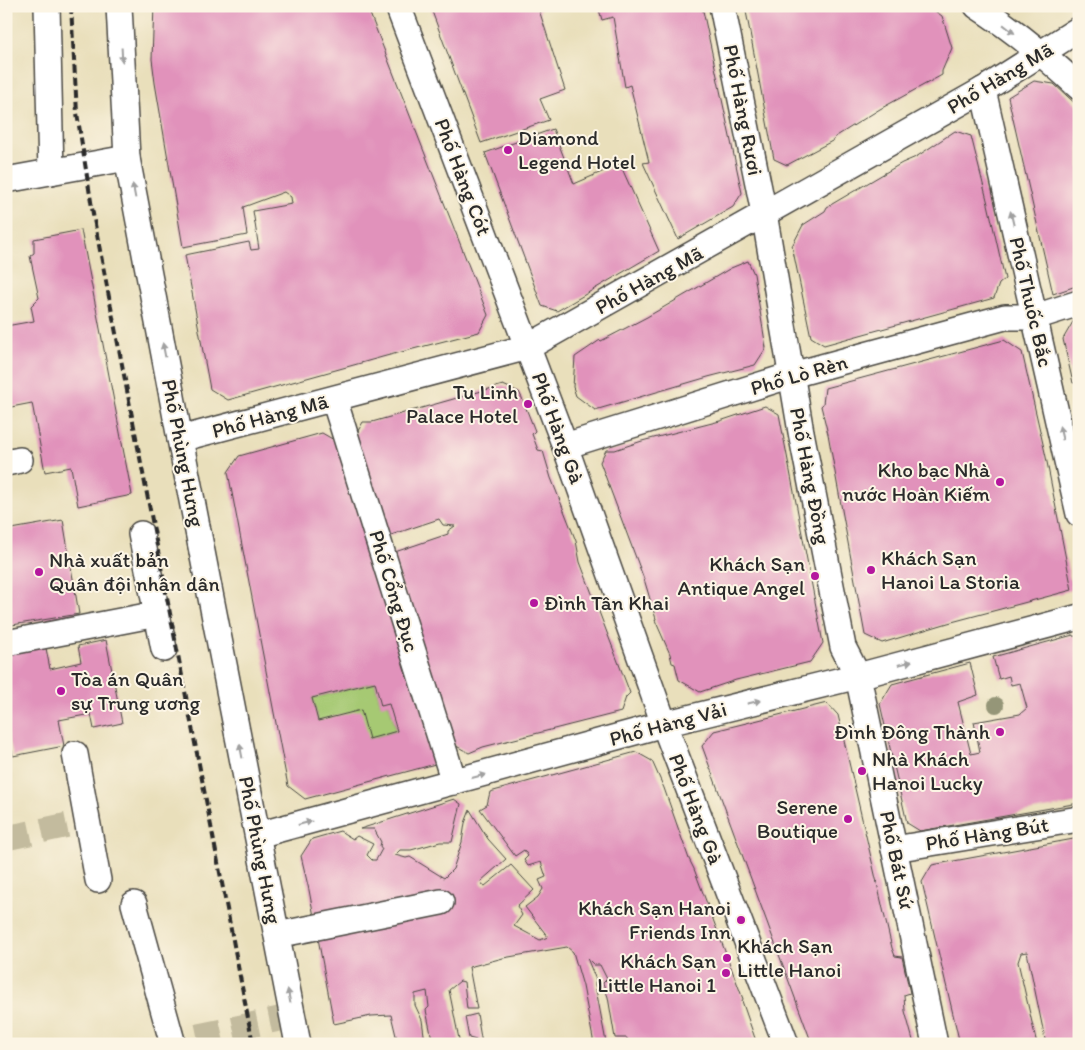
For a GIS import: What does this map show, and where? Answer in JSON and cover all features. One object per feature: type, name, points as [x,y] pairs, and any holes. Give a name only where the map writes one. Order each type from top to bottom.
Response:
[{"type":"street","points":[[48,6],[51,172]]},
{"type":"street","name":"Phố Phùng Hưng","points":[[119,6],[128,158],[180,439],[298,1044]]},
{"type":"street","name":"Phố Hàng Cót","points":[[398,6],[528,347]]},
{"type":"street","name":"Phố Hàng Rươi","points":[[722,6],[764,213]]},
{"type":"street","points":[[977,6],[990,14],[1079,87]]},
{"type":"street","name":"Phố Hàng Mã","points":[[180,439],[528,347],[983,90],[1079,29]]},
{"type":"street","name":"Phố Thuốc Bắc","points":[[983,90],[1079,514]]},
{"type":"street","points":[[6,180],[128,158]]},
{"type":"street","name":"Phố Hàng Đồng","points":[[764,213],[801,432],[843,647],[858,676]]},
{"type":"street","name":"Phố Lò Rèn","points":[[565,446],[792,375],[1005,317],[1035,317],[1079,303]]},
{"type":"street","name":"Phố Hàng Gà","points":[[528,347],[664,724],[786,1044]]},
{"type":"street","name":"Phố Cổng Đục","points":[[334,399],[454,782]]},
{"type":"street","points":[[141,534],[164,649]]},
{"type":"street","points":[[6,643],[157,614]]},
{"type":"street","name":"Phố Hàng Vải","points":[[258,835],[664,724],[858,676],[1079,617]]},
{"type":"street","name":"Phố Bát Sứ","points":[[858,676],[935,1044]]},
{"type":"street","points":[[75,754],[98,880]]},
{"type":"street","name":"Phố Hàng Bút","points":[[894,849],[1079,819]]},
{"type":"street","points":[[277,935],[441,902]]},
{"type":"street","points":[[134,904],[172,1042]]},
{"type":"green space","points":[[375,682],[381,705],[389,704],[397,731],[369,739],[318,721],[312,698]]},
{"type":"building","points":[[154,6],[367,6],[488,315],[479,332],[228,400],[210,389],[185,255],[249,242],[251,250],[259,249],[253,211],[292,204],[291,197],[284,192],[243,207],[247,235],[183,247],[152,59]]},
{"type":"building","points":[[430,6],[547,6],[539,10],[565,90],[540,99],[549,120],[481,143]]},
{"type":"building","points":[[598,6],[702,6],[742,193],[733,207],[678,239],[643,163],[649,162],[630,85],[625,87],[613,17],[602,20]]},
{"type":"building","points":[[745,6],[928,6],[942,16],[952,48],[942,75],[880,109],[835,137],[834,140],[787,165],[774,159]]},
{"type":"building","points":[[1034,81],[1054,84],[1079,107],[1079,285],[1053,294],[1008,97]]},
{"type":"building","points":[[553,129],[574,184],[620,164],[659,251],[557,311],[542,306],[485,153]]},
{"type":"building","points":[[955,131],[971,136],[988,204],[1005,279],[999,284],[994,298],[824,345],[811,337],[792,246],[803,225],[825,211],[827,207],[902,163],[916,157]]},
{"type":"building","points":[[81,230],[132,495],[78,506],[71,467],[45,472],[32,403],[6,408],[6,326],[34,321],[31,306],[39,298],[30,256],[34,253],[34,239]]},
{"type":"building","points":[[748,261],[754,274],[766,348],[755,365],[595,410],[576,396],[573,387],[575,357],[600,340],[647,317],[731,268]]},
{"type":"building","points":[[1079,319],[1079,382],[1073,383],[1063,339],[1074,320]]},
{"type":"building","points":[[1004,340],[1022,352],[1046,457],[1072,590],[948,623],[882,643],[865,635],[828,434],[821,406],[823,404],[825,388]]},
{"type":"building","points":[[503,385],[519,392],[522,398],[535,431],[532,434],[538,450],[543,451],[551,478],[576,541],[580,562],[630,693],[626,697],[621,712],[483,747],[469,753],[449,742],[392,553],[448,534],[448,531],[455,526],[443,525],[439,519],[385,537],[354,438],[363,422],[372,422]]},
{"type":"building","points":[[765,406],[779,414],[823,643],[810,662],[736,680],[700,692],[679,680],[675,664],[672,663],[655,620],[644,579],[600,462],[606,450],[615,450],[720,421]]},
{"type":"building","points":[[322,433],[341,444],[439,763],[305,799],[288,786],[228,472],[239,456]],"holes":[[[375,682],[381,706],[389,704],[397,731],[369,739],[361,710],[318,721],[312,698]]]},
{"type":"building","name":"Nhà xuất bản Quân đội nhân dân","points":[[63,520],[79,614],[6,626],[6,530]]},
{"type":"building","points":[[1073,635],[1079,639],[1079,803],[920,831],[907,823],[880,704],[892,684],[970,663],[978,695],[958,702],[971,754],[980,752],[974,722],[1020,714],[1027,708],[1020,683],[1011,685],[1009,676],[999,679],[993,657]]},
{"type":"building","name":"Tòa án Quân sự Trung ương","points":[[106,640],[122,723],[94,729],[91,714],[59,720],[64,746],[13,756],[6,724],[6,651],[45,643],[50,669],[81,662],[78,646]]},
{"type":"building","points":[[827,703],[838,715],[892,948],[895,956],[902,957],[910,993],[904,995],[905,1011],[914,1044],[812,1044],[702,746],[714,731]]},
{"type":"building","points":[[636,752],[652,761],[664,788],[743,999],[742,1001],[757,1044],[628,1044],[627,1038],[615,1038],[608,997],[603,983],[607,979],[600,965],[594,965],[587,958],[596,980],[595,984],[606,1042],[594,1044],[583,986],[573,952],[567,947],[503,958],[469,967],[477,1009],[467,1009],[464,982],[460,981],[449,990],[460,1044],[433,1044],[426,1010],[429,1007],[427,991],[415,994],[415,1005],[422,1020],[425,1042],[423,1044],[398,1044],[391,1015],[371,1016],[334,1024],[301,856],[312,839],[340,831],[353,839],[357,836],[373,844],[367,855],[372,860],[376,860],[382,849],[380,846],[381,842],[374,829],[360,829],[454,799],[461,804],[452,842],[440,842],[411,850],[400,850],[395,855],[406,858],[410,857],[444,878],[453,869],[470,810],[488,839],[506,859],[481,881],[482,884],[485,886],[511,865],[534,890],[517,906],[522,915],[514,926],[540,940],[548,937],[525,907],[538,897],[543,889],[539,880],[546,877],[541,862],[528,866],[524,860],[528,856],[524,850],[515,856],[480,809],[487,805],[490,792]]},
{"type":"building","points":[[1079,838],[1079,1044],[1046,1044],[1027,952],[1021,953],[1018,962],[1037,1044],[960,1044],[922,882],[932,865]]},
{"type":"building","points":[[477,1014],[482,1044],[478,1044],[476,1040],[469,1038],[465,1017]]},
{"type":"tunnel","points":[[6,838],[87,821]]},
{"type":"tunnel","points":[[161,1044],[293,1016]]},
{"type":"railway","points":[[71,6],[77,113],[93,214],[253,1044]]},
{"type":"place","name":"Diamond Legend Hotel","points":[[508,150]]},
{"type":"place","name":"Tu Linh Palace Hotel","points":[[528,404]]},
{"type":"place","name":"Kho bạc Nhà nước Hoàn Kiếm","points":[[1000,482]]},
{"type":"place","name":"Khách Sạn Hanoi La Storia","points":[[871,570]]},
{"type":"place","name":"Nhà xuất bản Quân đội nhân dân","points":[[39,572]]},
{"type":"place","name":"Khách Sạn Antique Angel","points":[[815,576]]},
{"type":"place","name":"Đình Tân Khai","points":[[534,603]]},
{"type":"place","name":"Tòa án Quân sự Trung ương","points":[[61,691]]},
{"type":"place","name":"Đình Đông Thành","points":[[1000,732]]},
{"type":"place","name":"Nhà Khách Hanoi Lucky","points":[[862,771]]},
{"type":"place","name":"Serene Boutique","points":[[848,819]]},
{"type":"place","name":"Khách Sạn Hanoi Friends Inn","points":[[741,920]]},
{"type":"place","name":"Khách Sạn Little Hanoi","points":[[727,958]]},
{"type":"place","name":"Khách Sạn Little Hanoi 1","points":[[726,973]]}]
